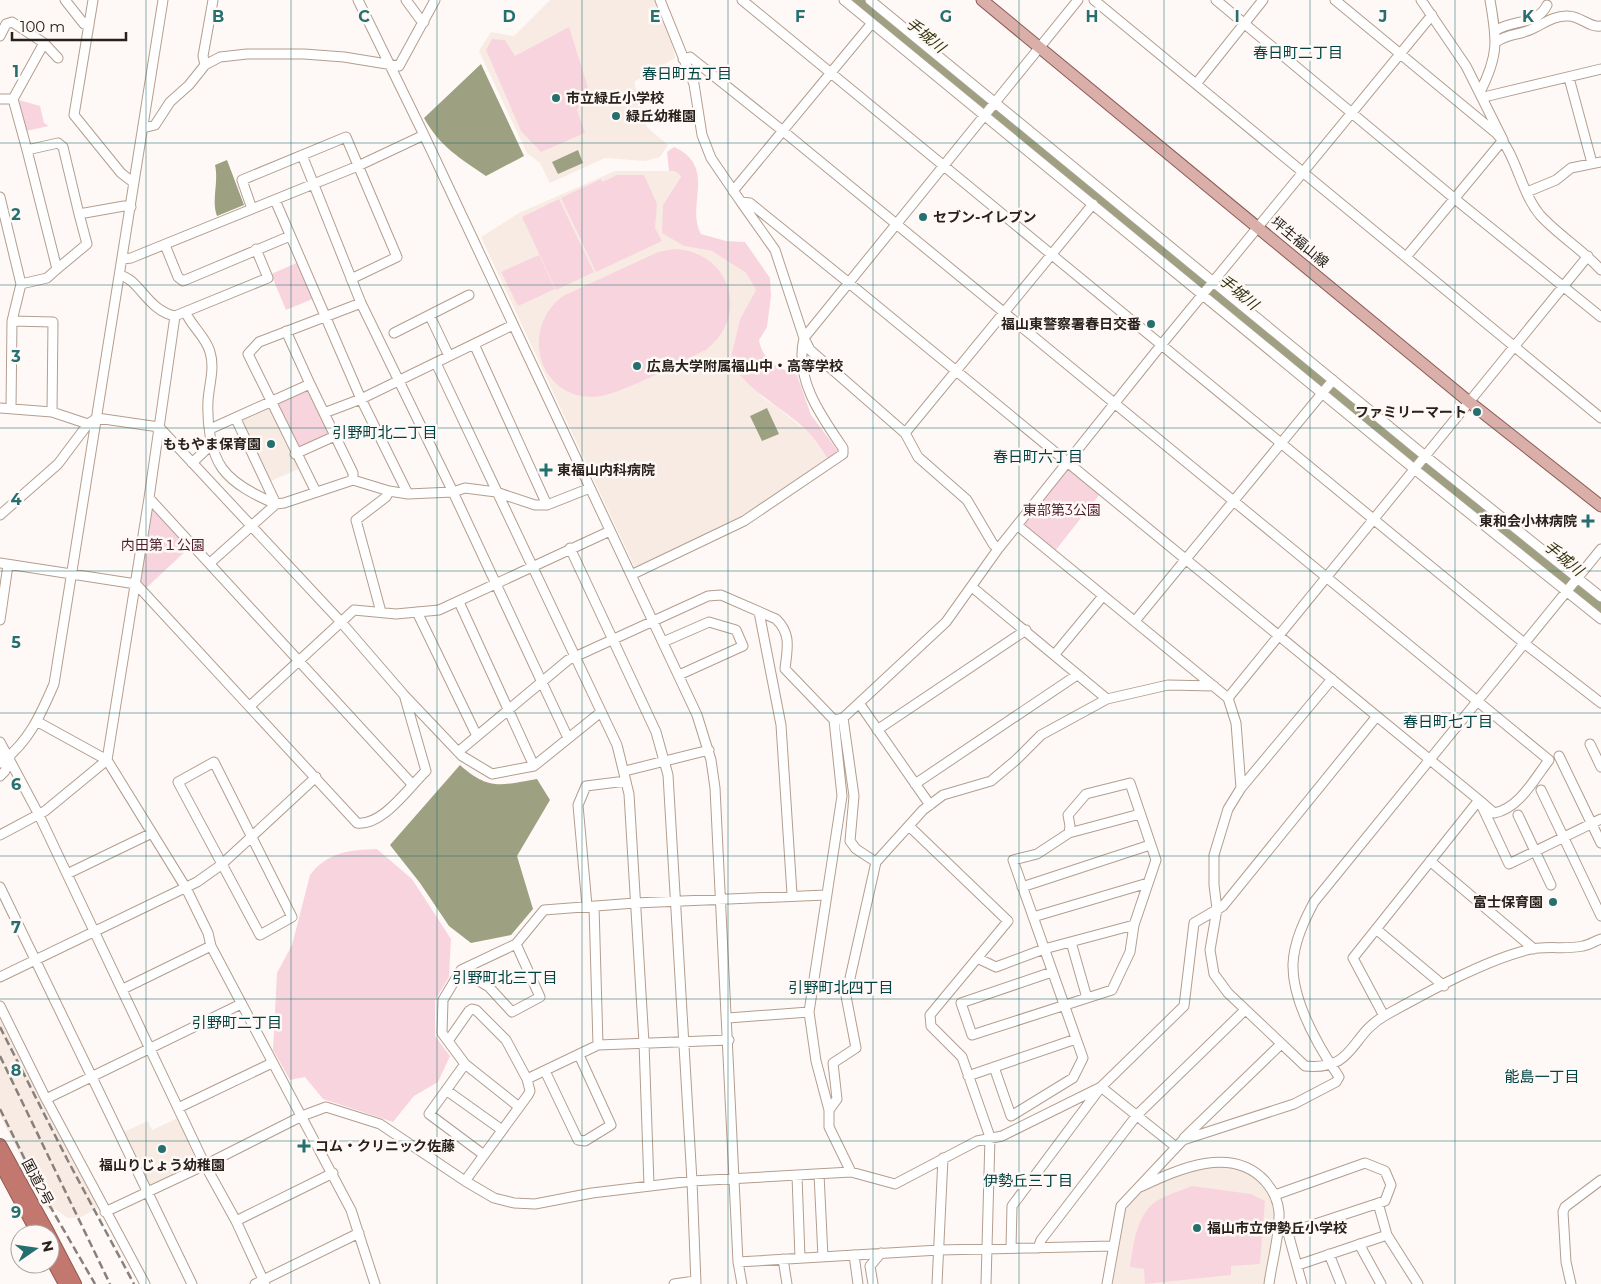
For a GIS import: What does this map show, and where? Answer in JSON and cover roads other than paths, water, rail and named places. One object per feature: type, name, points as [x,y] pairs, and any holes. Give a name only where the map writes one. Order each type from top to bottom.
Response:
[{"type":"highway","name":"国道2号","points":[[0,1144],[4,1166],[33,1224]]},
{"type":"highway","name":"国道2号","points":[[4,1166],[42,1224]]},
{"type":"highway","name":"国道2号","points":[[60,1256],[75,1284]]},
{"type":"main road","name":"坪生福山線","points":[[982,0],[1468,401],[1601,506]]},
{"type":"street","points":[[65,0],[84,24],[89,26]]},
{"type":"street","points":[[93,0],[74,115],[121,173],[134,183]]},
{"type":"street","points":[[0,776],[5,771],[10,757],[38,722],[54,684],[163,0]]},
{"type":"street","points":[[205,65],[203,56],[213,0]]},
{"type":"street","points":[[358,0],[424,135],[653,620],[697,715],[709,750],[715,788],[736,1179],[738,1262],[742,1284]]},
{"type":"street","points":[[406,0],[424,22]]},
{"type":"street","points":[[660,0],[697,96],[698,121],[711,158],[775,250],[804,338],[810,350],[905,433],[918,457],[967,500],[993,544],[998,549]]},
{"type":"street","points":[[742,0],[944,164],[1524,643],[1601,703]]},
{"type":"street","points":[[844,0],[872,23],[990,109],[1212,281],[1332,381],[1419,461],[1601,619]]},
{"type":"street","points":[[870,0],[1093,204],[1323,391],[1601,597]]},
{"type":"street","points":[[631,575],[744,521],[843,454],[843,448],[821,415],[804,382],[801,347],[804,338],[1078,0]]},
{"type":"street","points":[[1094,0],[1601,418]]},
{"type":"street","points":[[1216,0],[1455,199],[1601,317]]},
{"type":"street","points":[[1196,84],[1263,0]]},
{"type":"street","points":[[1334,0],[1503,140]]},
{"type":"street","points":[[1422,0],[1449,37],[1482,95],[1527,192],[1540,214],[1588,256],[1601,270]]},
{"type":"street","points":[[1482,95],[1495,60],[1496,42],[1490,0]]},
{"type":"street","points":[[144,128],[155,125],[170,102],[189,85],[205,65],[220,57],[260,54],[344,57],[390,65],[401,65],[433,1]]},
{"type":"street","points":[[1495,31],[1507,25],[1535,18],[1543,12],[1547,5]]},
{"type":"street","points":[[839,719],[859,703],[946,622],[998,549],[1067,462],[1212,281],[1259,228],[1432,15]]},
{"type":"street","points":[[1496,42],[1504,36],[1527,31],[1556,18],[1568,16],[1595,27],[1601,26]]},
{"type":"street","points":[[0,36],[6,24],[12,22],[44,43],[58,58]]},
{"type":"street","points":[[733,190],[872,23]]},
{"type":"street","points":[[44,43],[13,99],[57,269]]},
{"type":"street","points":[[683,58],[690,57],[783,132],[1549,760],[1512,806],[1503,812],[1494,813],[750,203],[741,202]]},
{"type":"street","points":[[1482,95],[1601,70]]},
{"type":"street","points":[[1527,192],[1556,180],[1571,168],[1597,163],[1569,78]]},
{"type":"street","points":[[0,99],[13,99]]},
{"type":"street","points":[[123,259],[132,258],[165,245],[358,166],[424,135]]},
{"type":"street","points":[[252,209],[242,180],[346,137],[397,257],[352,278]]},
{"type":"street","points":[[1406,257],[1503,140]]},
{"type":"street","points":[[21,284],[47,278],[86,244],[63,148],[58,143],[27,150]]},
{"type":"street","points":[[302,155],[361,302],[453,492],[568,738]]},
{"type":"street","points":[[0,197],[4,228],[21,284],[12,321],[11,408]]},
{"type":"street","points":[[275,200],[361,399],[408,494]]},
{"type":"street","points":[[905,433],[1093,204]]},
{"type":"street","points":[[80,214],[124,206],[131,207]]},
{"type":"street","points":[[165,245],[178,277],[183,281],[290,236]]},
{"type":"street","points":[[120,275],[127,277],[147,300],[163,312],[175,316],[268,278],[256,249]]},
{"type":"street","points":[[1228,698],[1278,634],[1588,256]]},
{"type":"street","points":[[394,333],[469,295]]},
{"type":"street","points":[[316,492],[295,454],[248,354],[259,342],[361,302]]},
{"type":"street","points":[[186,313],[210,352],[212,379],[208,402],[210,429],[212,444],[222,468],[252,493],[276,504]]},
{"type":"street","points":[[0,835],[39,815],[107,760],[136,584],[175,316]]},
{"type":"street","points":[[430,316],[449,356]]},
{"type":"street","points":[[12,321],[53,322],[52,412]]},
{"type":"street","points":[[324,413],[361,399],[513,325]]},
{"type":"street","points":[[286,331],[352,473],[353,480]]},
{"type":"street","points":[[474,344],[547,505]]},
{"type":"street","points":[[436,363],[617,745],[625,771],[629,794],[644,1043],[649,1185]]},
{"type":"street","points":[[1135,621],[1332,381]]},
{"type":"street","points":[[210,429],[236,419],[310,384]]},
{"type":"street","points":[[0,408],[52,412],[88,424]]},
{"type":"street","points":[[0,515],[58,464],[88,424],[97,418],[159,427],[341,622],[404,696],[458,752],[492,774],[534,766],[601,712]]},
{"type":"street","points":[[236,419],[276,504]]},
{"type":"street","points":[[295,454],[335,436]]},
{"type":"street","points":[[192,464],[212,444]]},
{"type":"street","points":[[210,563],[276,504],[353,480],[389,491],[408,494],[453,492],[465,488],[496,492],[535,505],[547,505],[590,488]]},
{"type":"street","points":[[381,612],[356,520],[386,497],[389,491]]},
{"type":"street","points":[[149,498],[412,784]]},
{"type":"street","points":[[1017,525],[1228,698],[1236,723],[1241,788]]},
{"type":"street","points":[[250,706],[354,610],[396,614],[439,610],[610,531]]},
{"type":"street","points":[[570,548],[656,732],[665,761],[670,792],[696,1283],[674,1284]]},
{"type":"street","points":[[1183,1140],[1294,1104],[1336,1082],[1339,1077],[1330,1065],[1306,1018],[1296,992],[1293,964],[1298,936],[1314,902],[1601,549]]},
{"type":"street","points":[[0,620],[4,564],[136,584],[358,823],[364,824],[388,811],[426,771],[426,765],[404,696]]},
{"type":"street","points":[[972,587],[1107,699]]},
{"type":"street","points":[[458,752],[574,657],[714,594],[776,619],[786,630],[788,645],[785,669],[839,719],[854,796],[850,841],[856,849],[876,862]]},
{"type":"street","points":[[1055,654],[1103,596]]},
{"type":"street","points":[[458,602],[534,766]]},
{"type":"street","points":[[417,612],[477,736]]},
{"type":"street","points":[[759,612],[781,725],[792,894]]},
{"type":"street","points":[[663,642],[709,622],[736,630],[743,646],[678,675]]},
{"type":"street","points":[[877,730],[1026,630]]},
{"type":"street","points":[[915,784],[1077,675]]},
{"type":"street","points":[[1332,679],[1241,788],[1228,809],[1214,855],[1214,885],[1217,909],[1210,950],[1214,974],[1228,993],[1245,1010],[1305,1066],[1317,1068],[1341,1062],[1348,1056],[1363,1032],[1384,1016],[1505,957],[1534,949],[1583,946],[1601,939]]},
{"type":"street","points":[[830,1110],[837,1099],[833,1063],[856,1048],[846,996],[876,862],[930,805],[943,795],[991,781],[1041,735],[1107,699],[1168,685],[1214,686]]},
{"type":"street","points":[[859,703],[930,805]]},
{"type":"street","points":[[1011,1248],[1012,1206],[1102,1087],[1184,1006],[1194,923],[1223,906],[1377,716]]},
{"type":"street","points":[[839,719],[842,796],[809,1012],[816,1061],[830,1110],[829,1127],[851,1172]]},
{"type":"street","points":[[38,722],[107,760],[186,888],[208,932],[211,946],[351,1210],[375,1284]]},
{"type":"street","points":[[0,742],[10,757],[96,932],[205,1165],[236,1221],[261,1283],[359,1233]]},
{"type":"street","points":[[1590,744],[1601,767]]},
{"type":"street","points":[[625,771],[709,750]]},
{"type":"street","points":[[0,754],[10,757]]},
{"type":"street","points":[[1559,756],[1601,842]]},
{"type":"street","points":[[0,763],[10,757]]},
{"type":"street","points":[[214,762],[251,836],[292,917],[260,935],[178,782],[214,762]]},
{"type":"street","points":[[0,977],[186,888],[221,865],[316,777]]},
{"type":"street","points":[[598,1045],[591,906],[578,805],[586,786],[626,781]]},
{"type":"street","points":[[1052,972],[961,1003],[972,1035],[1112,990],[1130,952],[1134,924],[1156,860],[1130,783],[1086,794],[1068,815],[1069,833]]},
{"type":"street","points":[[1541,790],[1601,916]]},
{"type":"street","points":[[1479,800],[1509,864],[1601,819]]},
{"type":"street","points":[[1384,1016],[1353,958],[1479,800]]},
{"type":"street","points":[[994,1067],[1011,1116],[1073,1078],[1083,1058],[1013,860],[1036,854],[1069,833],[1140,814]]},
{"type":"street","points":[[1518,815],[1551,885]]},
{"type":"street","points":[[909,826],[1008,921],[930,1015],[931,1026],[962,1057],[990,1137],[986,1284]]},
{"type":"street","points":[[67,874],[152,833]]},
{"type":"street","points":[[1022,887],[1150,845]]},
{"type":"street","points":[[1430,861],[1534,949]]},
{"type":"street","points":[[1033,917],[1148,883]]},
{"type":"street","points":[[0,887],[192,1284]]},
{"type":"street","points":[[519,1107],[465,1064],[442,1033],[443,1000],[461,970],[516,944],[544,910],[720,898],[826,894]]},
{"type":"street","points":[[977,958],[996,967],[1044,949],[1134,924]]},
{"type":"street","points":[[1376,929],[1444,986]]},
{"type":"street","points":[[1071,942],[1087,998]]},
{"type":"street","points":[[461,970],[489,987],[512,1012],[540,997],[516,944]]},
{"type":"street","points":[[122,989],[211,946]]},
{"type":"street","points":[[46,1099],[241,1004]]},
{"type":"street","points":[[0,1006],[46,1099],[145,1284]]},
{"type":"street","points":[[448,1041],[469,1011],[472,1009],[476,1010],[506,1040],[527,1079],[530,1091],[465,1181]]},
{"type":"street","points":[[1038,1248],[1041,1240],[1137,1116],[1245,1010]]},
{"type":"street","points":[[728,1018],[809,1012]]},
{"type":"street","points":[[968,1076],[1076,1039]]},
{"type":"street","points":[[527,1079],[598,1045],[729,1040]]},
{"type":"street","points":[[1107,1284],[1112,1246],[1121,1206],[1176,1147],[1281,1044]]},
{"type":"street","points":[[545,1071],[578,1140],[585,1141],[611,1125],[580,1054]]},
{"type":"street","points":[[178,1108],[272,1062]]},
{"type":"street","points":[[465,1064],[429,1114],[484,1155]]},
{"type":"street","points":[[1102,1087],[1176,1147]]},
{"type":"street","points":[[105,1212],[149,1193],[302,1116],[326,1107],[380,1124],[465,1181],[494,1198],[514,1203],[535,1204],[649,1185],[851,1172],[895,1184],[977,1141],[1002,1136],[1102,1087]]},
{"type":"street","points":[[446,1090],[502,1130]]},
{"type":"street","points":[[938,1284],[943,1158]]},
{"type":"street","points":[[1137,1188],[1197,1165],[1230,1163],[1245,1167],[1259,1175],[1275,1195],[1279,1210],[1269,1284]]},
{"type":"street","points":[[1275,1195],[1365,1163],[1385,1171],[1391,1185],[1385,1201],[1288,1233]]},
{"type":"street","points":[[236,1221],[333,1173]]},
{"type":"street","points":[[819,1174],[823,1257]]},
{"type":"street","points":[[797,1176],[800,1258]]},
{"type":"street","points":[[1571,1284],[1566,1262],[1563,1212],[1601,1180]]},
{"type":"street","points":[[1378,1203],[1387,1234],[1418,1284]]},
{"type":"street","points":[[1277,1226],[1288,1233],[1302,1284]]},
{"type":"street","points":[[1298,1265],[1387,1234]]},
{"type":"street","points":[[1359,1244],[1381,1284]]},
{"type":"street","points":[[738,1262],[939,1250],[1112,1246]]},
{"type":"street","points":[[872,1284],[870,1266],[881,1253]]},
{"type":"street","points":[[1329,1254],[1341,1284]]},
{"type":"street","points":[[854,1255],[858,1284]]},
{"type":"street","points":[[784,1259],[787,1284]]},
{"type":"waterway","name":"手城川","points":[[857,0],[1414,459],[1601,609]]},
{"type":"railway","points":[[0,1027],[67,1159],[134,1284]]},
{"type":"railway","points":[[0,1056],[110,1284]]},
{"type":"railway","points":[[0,1109],[36,1182],[95,1284]]},
{"type":"place","name":"市立緑丘小学校","points":[[556,98]]},
{"type":"place","name":"緑丘幼稚園","points":[[616,116]]},
{"type":"place","name":"セブン-イレブン","points":[[923,217]]},
{"type":"place","name":"福山東警察署春日交番","points":[[1151,324]]},
{"type":"place","name":"広島大学附属福山中・高等学校","points":[[637,366]]},
{"type":"place","name":"ファミリーマート","points":[[1477,412]]},
{"type":"place","name":"ももやま保育園","points":[[271,444]]},
{"type":"place","name":"東福山内科病院","points":[[546,470]]},
{"type":"place","name":"東和会小林病院","points":[[1588,521]]},
{"type":"place","name":"富士保育園","points":[[1553,902]]},
{"type":"place","name":"コム・クリニック佐藤","points":[[304,1146]]},
{"type":"place","name":"福山りじょう幼稚園","points":[[162,1149]]},
{"type":"place","name":"福山市立伊勢丘小学校","points":[[1197,1228]]},
{"type":"district","name":"春日町二丁目","points":[[1298,52]]},
{"type":"district","name":"春日町五丁目","points":[[687,73]]},
{"type":"district","name":"引野町北二丁目","points":[[385,432]]},
{"type":"district","name":"春日町六丁目","points":[[1038,456]]},
{"type":"district","name":"春日町七丁目","points":[[1448,721]]},
{"type":"district","name":"引野町北三丁目","points":[[505,977]]},
{"type":"district","name":"引野町北四丁目","points":[[841,987]]},
{"type":"district","name":"引野町二丁目","points":[[237,1022]]},
{"type":"district","name":"能島一丁目","points":[[1542,1076]]},
{"type":"district","name":"伊勢丘三丁目","points":[[1028,1180]]},
{"type":"park label","name":"東部第3公園","points":[[1062,510]]},
{"type":"park label","name":"内田第１公園","points":[[163,545]]}]
